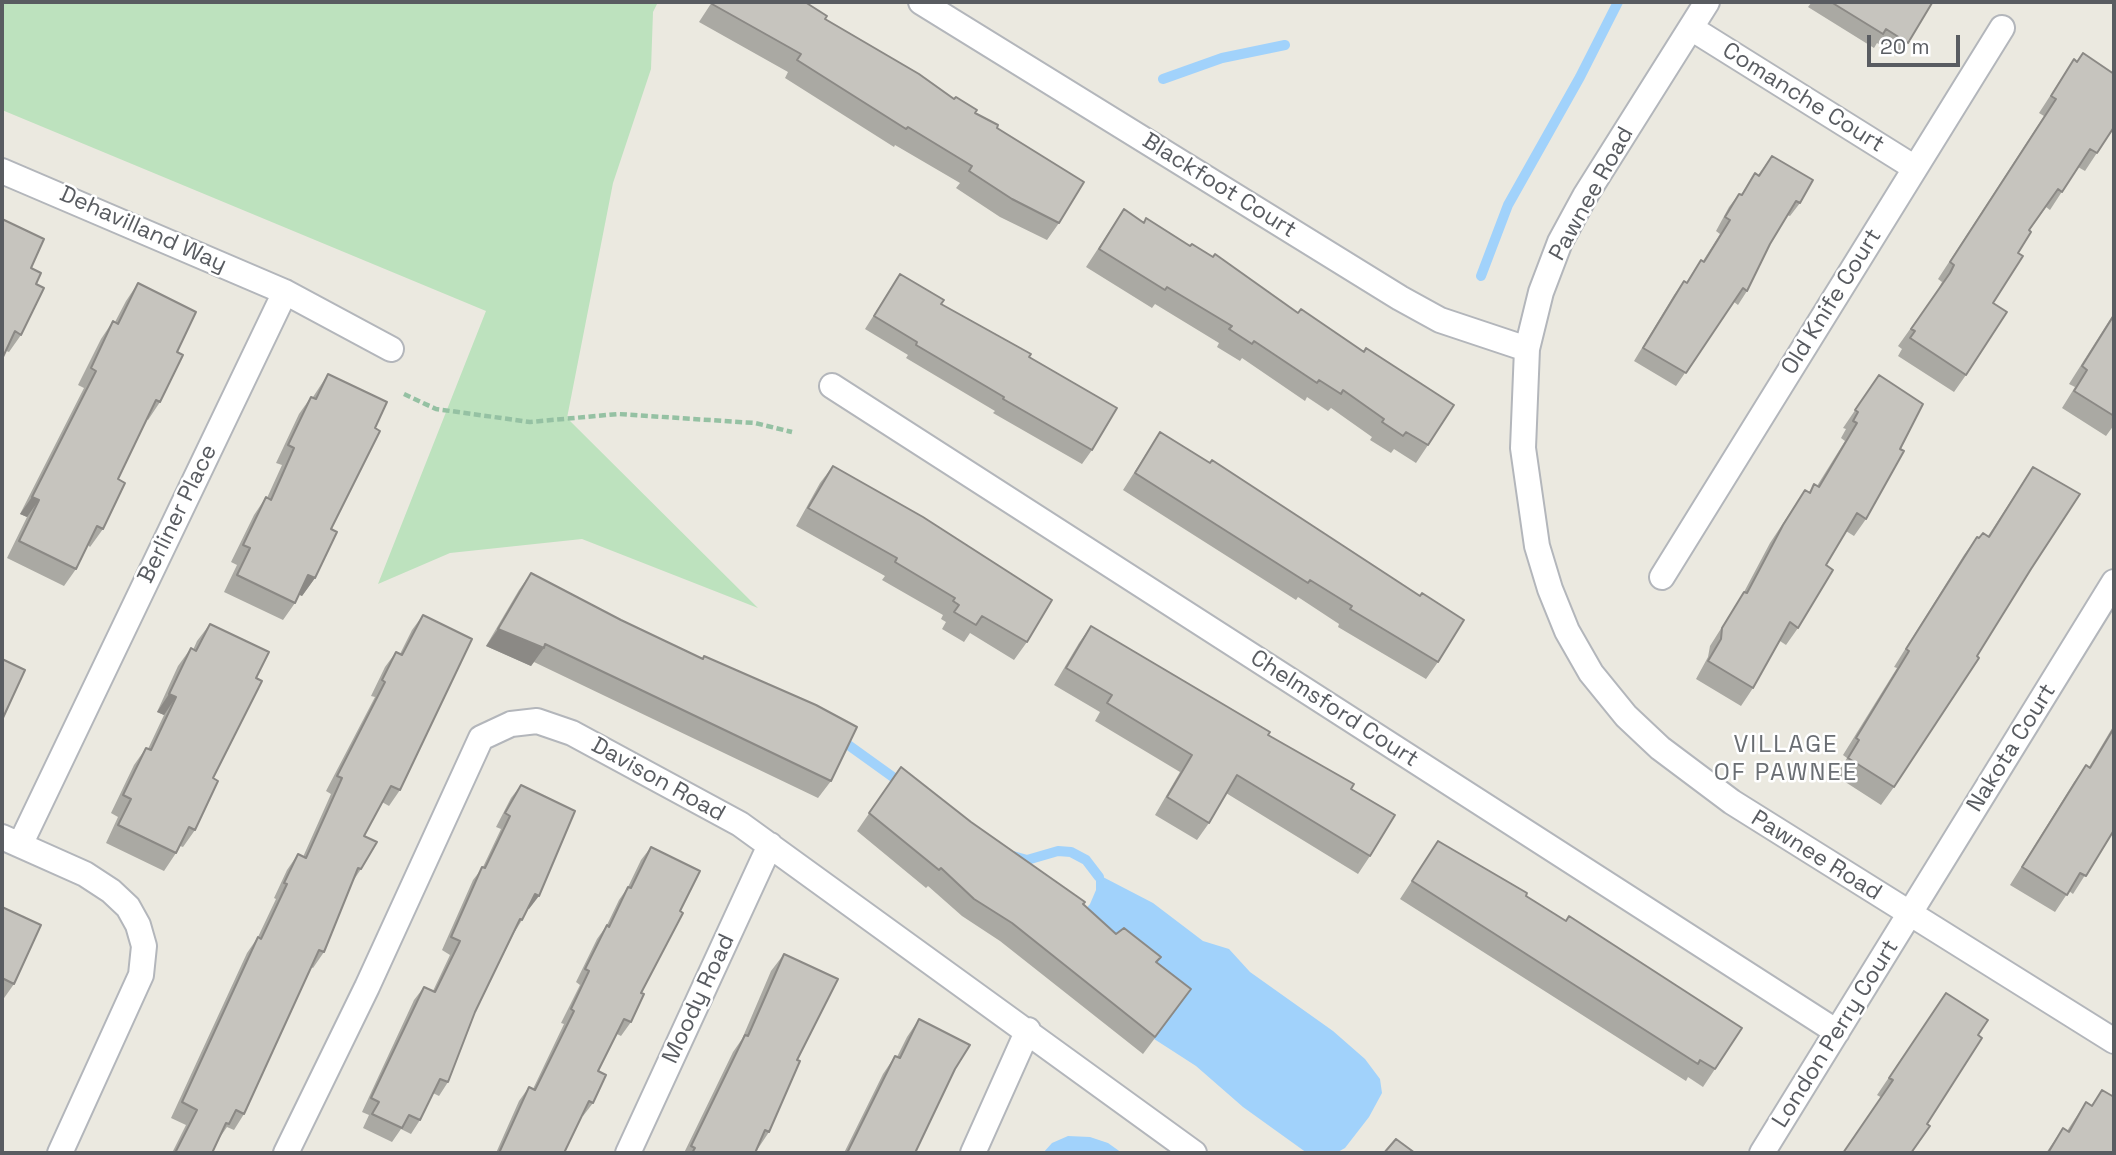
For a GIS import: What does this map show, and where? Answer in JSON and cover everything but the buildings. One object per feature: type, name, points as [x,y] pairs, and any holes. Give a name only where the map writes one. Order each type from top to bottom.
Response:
[{"type":"street","name":"Blackfoot Court","points":[[921,2],[1400,298],[1440,320],[1527,349]]},
{"type":"street","name":"Pawnee Road","points":[[1707,2],[1560,242],[1541,292],[1527,349],[1523,448],[1537,546],[1567,631],[1591,673],[1626,716],[1698,778],[1909,914],[2114,1041]]},
{"type":"street","name":"Comanche Court","points":[[1691,28],[1915,168]]},
{"type":"street","name":"Old Knife Court","points":[[1662,577],[2002,28]]},
{"type":"street","name":"Dehavilland Way","points":[[2,171],[285,292]]},
{"type":"street","points":[[285,292],[391,349]]},
{"type":"street","name":"Berliner Place","points":[[11,841],[285,292]]},
{"type":"street","name":"Chelmsford Court","points":[[832,386],[1837,1032]]},
{"type":"street","name":"Nakota Court","points":[[1909,914],[2114,582]]},
{"type":"street","name":"Davison Road","points":[[286,1153],[367,987],[481,738],[512,724],[537,721],[572,733],[740,824],[1028,1030],[1194,1153]]},
{"type":"street","points":[[11,841],[85,874],[111,891],[128,907],[138,925],[144,946],[141,975],[60,1153]]},
{"type":"street","name":"Moody Road","points":[[628,1153],[769,845]]},
{"type":"street","name":"London Perry Court","points":[[1762,1153],[1909,914]]},
{"type":"street","points":[[973,1153],[1028,1030]]},
{"type":"path","points":[[404,394],[436,409],[530,422],[618,414],[755,423],[792,432]]},
{"type":"green space","points":[[2,2],[658,2],[653,12],[651,69],[613,183],[567,418],[758,608],[582,539],[450,553],[378,584],[486,311],[2,110]]},
{"type":"water","points":[[1101,876],[1153,903],[1203,941],[1229,949],[1250,972],[1333,1031],[1365,1059],[1380,1079],[1382,1093],[1369,1117],[1345,1148],[1336,1153],[1307,1153],[1243,1107],[1196,1066],[1134,1026],[1075,921],[1090,904],[1096,890],[1096,880]]},
{"type":"water","points":[[1068,1136],[1090,1137],[1108,1143],[1122,1153],[1043,1153],[1052,1143]]},
{"type":"waterway","points":[[1481,276],[1508,205],[1580,77],[1618,2]]},
{"type":"waterway","points":[[1163,79],[1222,58],[1285,45]]},
{"type":"waterway","points":[[840,739],[904,785]]},
{"type":"waterway","points":[[1013,856],[1027,860],[1058,851],[1071,852],[1086,860],[1099,877]]},
{"type":"district","name":"VILLAGE OF PAWNEE","points":[[1786,759]]}]
